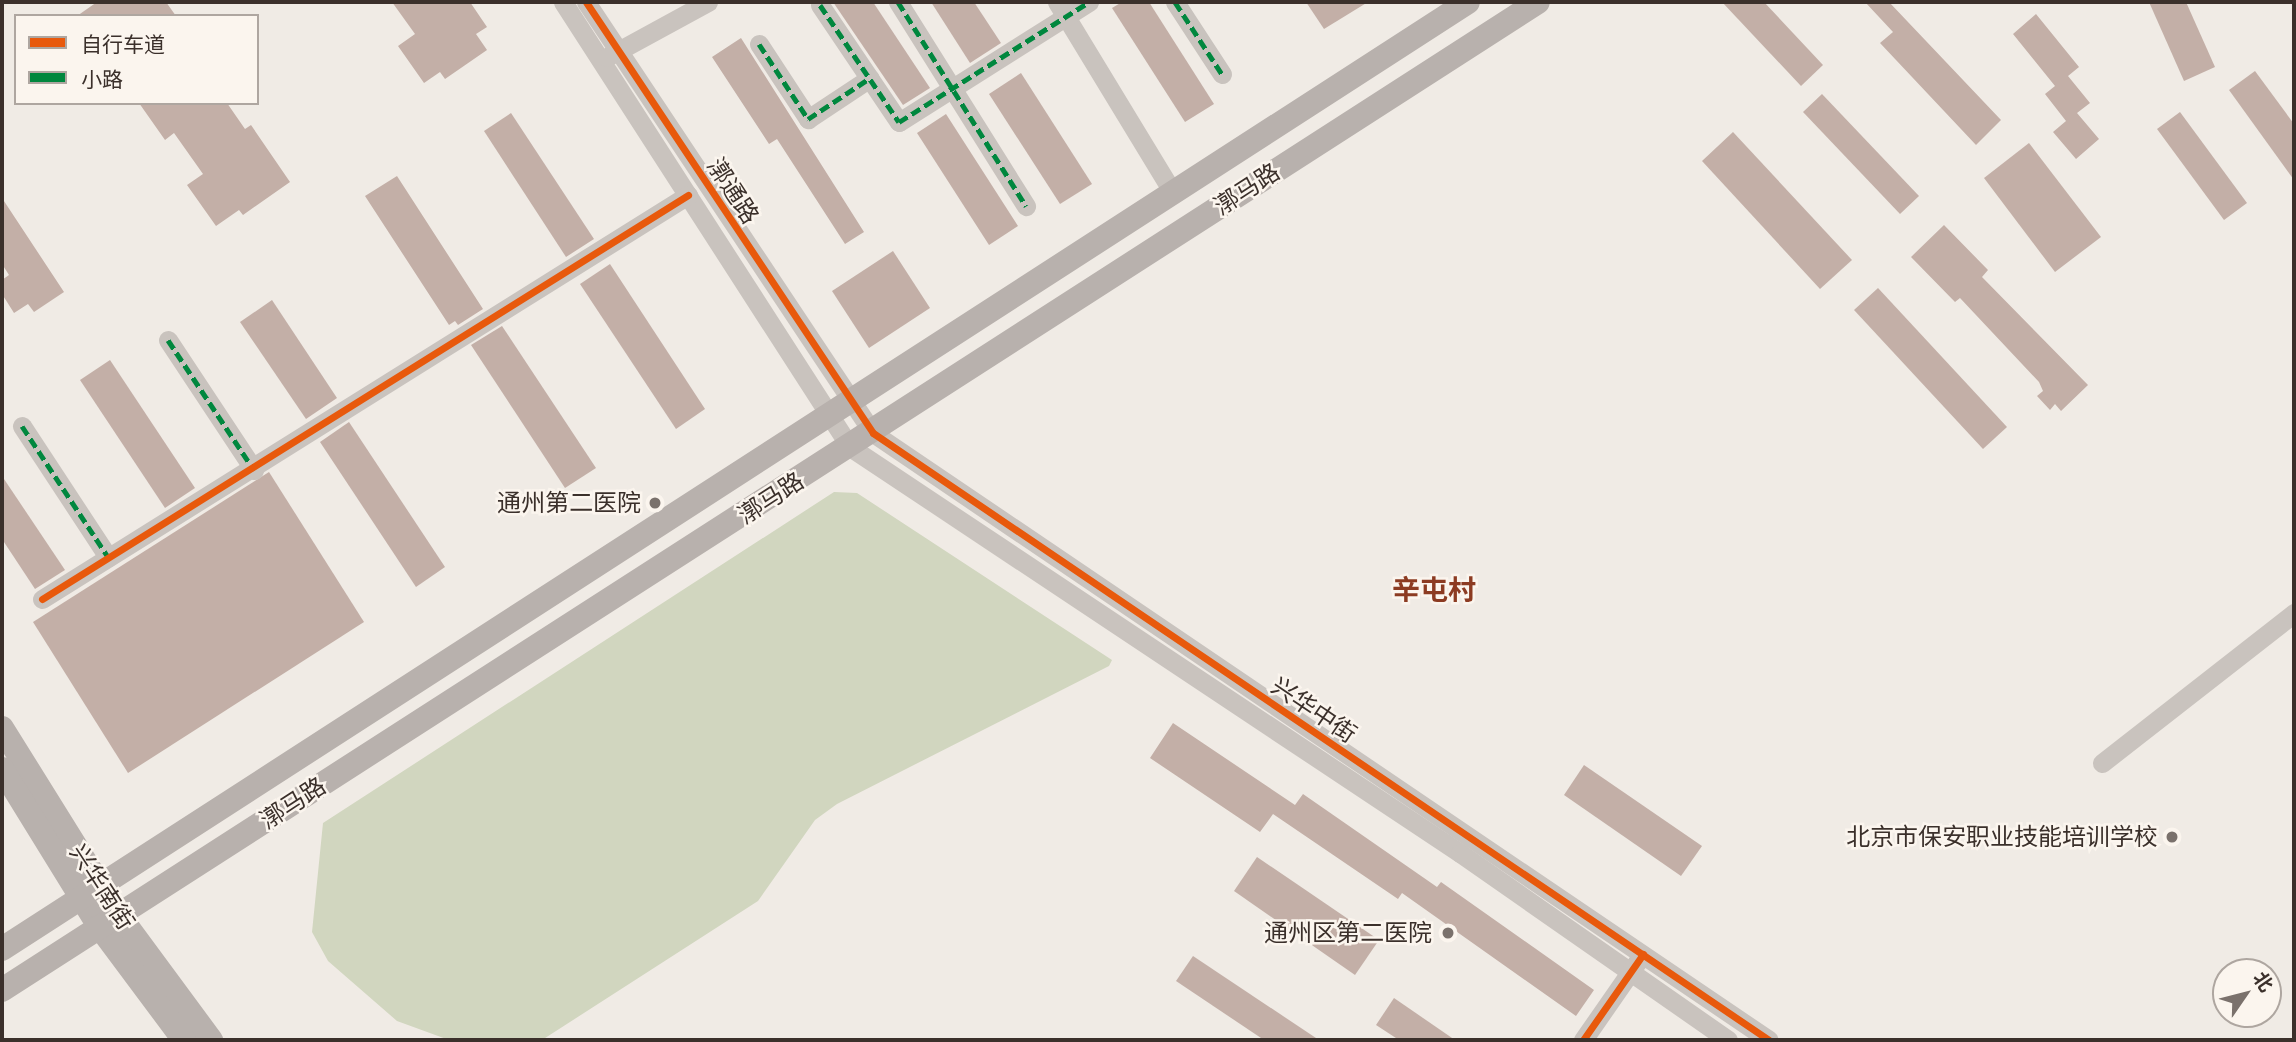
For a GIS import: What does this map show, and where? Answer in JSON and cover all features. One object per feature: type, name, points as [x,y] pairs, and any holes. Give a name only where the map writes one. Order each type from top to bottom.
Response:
[{"type":"main road","name":"漷马路","points":[[2,949],[826,413],[1468,2]]},
{"type":"main road","name":"漷马路","points":[[2,990],[873,433],[1538,2]]},
{"type":"main road","name":"兴华南街","points":[[2,728],[90,891],[184,1040]]},
{"type":"main road","name":"兴华南街","points":[[2,769],[90,891]]},
{"type":"main road","name":"兴华南街","points":[[108,920],[211,1040]]},
{"type":"street","name":"漷通路","points":[[563,2],[610,56],[848,400]]},
{"type":"street","name":"漷通路","points":[[586,2],[610,56],[688,195],[826,413]]},
{"type":"street","points":[[610,56],[708,2]]},
{"type":"street","points":[[898,2],[1026,206]]},
{"type":"street","points":[[820,5],[899,122],[1062,9],[1089,2]]},
{"type":"street","points":[[1175,2],[1222,74]]},
{"type":"street","points":[[1062,9],[1172,191]]},
{"type":"street","points":[[759,44],[808,119],[870,78]]},
{"type":"street","points":[[42,599],[254,470],[688,195]]},
{"type":"street","points":[[168,340],[254,470]]},
{"type":"street","name":"兴华中街","points":[[848,400],[873,433],[1769,1040]]},
{"type":"street","name":"兴华中街","points":[[826,413],[850,447],[1728,1040]]},
{"type":"street","points":[[22,426],[108,557]]},
{"type":"street","points":[[2102,763],[2294,613]]},
{"type":"street","points":[[1583,1040],[1643,954]]},
{"type":"green space","points":[[834,492],[857,493],[1112,660],[1109,666],[837,804],[815,820],[758,901],[542,1040],[449,1040],[397,1021],[328,961],[312,932],[323,823]]},
{"type":"building","points":[[97,2],[166,2],[175,14],[80,14]]},
{"type":"building","points":[[392,2],[470,2],[487,27],[476,34],[487,50],[445,79],[440,72],[424,83],[398,46],[415,34]]},
{"type":"building","points":[[833,2],[873,2],[930,88],[903,105]]},
{"type":"building","points":[[931,2],[974,2],[1001,43],[970,63]]},
{"type":"building","points":[[1122,2],[1149,2],[1214,104],[1185,122],[1112,8]]},
{"type":"building","points":[[1306,2],[1368,2],[1324,29]]},
{"type":"building","points":[[1722,2],[1764,2],[1823,65],[1801,86]]},
{"type":"building","points":[[1865,2],[1889,2],[2001,120],[1976,145],[1880,43],[1893,32]]},
{"type":"building","points":[[2149,2],[2186,2],[2215,67],[2184,81]]},
{"type":"building","points":[[2036,14],[2079,67],[2068,76],[2090,103],[2077,113],[2099,139],[2076,159],[2053,132],[2066,121],[2045,94],[2055,86],[2013,34]]},
{"type":"building","points":[[741,38],[864,232],[845,244],[777,139],[769,144],[712,57]]},
{"type":"building","points":[[2255,71],[2294,124],[2294,180],[2229,90]]},
{"type":"building","points":[[1021,73],[1092,184],[1060,204],[989,94]]},
{"type":"building","points":[[1822,94],[1919,196],[1900,214],[1803,112]]},
{"type":"building","points":[[140,105],[228,105],[245,129],[251,125],[290,182],[243,215],[239,210],[216,226],[187,185],[203,174],[174,133],[165,140]]},
{"type":"building","points":[[2180,112],[2247,203],[2224,220],[2157,129]]},
{"type":"building","points":[[511,113],[594,239],[566,257],[484,131]]},
{"type":"building","points":[[946,114],[1018,226],[989,245],[917,133]]},
{"type":"building","points":[[1733,132],[1852,260],[1820,289],[1702,161]]},
{"type":"building","points":[[2029,143],[2101,237],[2055,272],[1984,178]]},
{"type":"building","points":[[397,176],[483,309],[458,325],[455,321],[449,325],[365,196]]},
{"type":"building","points":[[2,198],[64,292],[34,312],[28,304],[14,313],[2,294],[2,280],[9,275],[2,264]]},
{"type":"building","points":[[1944,225],[1988,270],[1982,277],[2088,385],[2061,411],[2055,404],[2050,410],[2037,396],[2043,391],[2039,382],[1960,298],[1955,302],[1911,257]]},
{"type":"building","points":[[893,251],[930,308],[869,348],[832,291]]},
{"type":"building","points":[[610,264],[705,409],[676,429],[580,284]]},
{"type":"building","points":[[1878,288],[2007,427],[1983,449],[1854,310]]},
{"type":"building","points":[[272,300],[337,398],[306,419],[240,322]]},
{"type":"building","points":[[502,326],[596,468],[565,488],[471,345]]},
{"type":"building","points":[[110,360],[195,488],[165,508],[80,380]]},
{"type":"building","points":[[349,422],[445,567],[416,587],[320,442]]},
{"type":"building","points":[[269,472],[364,622],[128,773],[33,622]]},
{"type":"building","points":[[2,476],[65,570],[35,589],[2,539]]},
{"type":"building","points":[[1173,723],[1295,805],[1303,794],[1437,887],[1441,882],[1594,990],[1576,1016],[1402,893],[1398,899],[1273,814],[1260,832],[1150,758]]},
{"type":"building","points":[[1584,765],[1702,846],[1681,876],[1564,795]]},
{"type":"building","points":[[1257,857],[1379,940],[1355,975],[1234,891]]},
{"type":"building","points":[[1193,956],[1319,1040],[1264,1040],[1176,981]]},
{"type":"building","points":[[1394,998],[1455,1040],[1399,1040],[1376,1025]]},
{"type":"marked path","points":[[898,2],[1026,206]]},
{"type":"marked path","points":[[820,5],[899,122],[1089,2]]},
{"type":"marked path","points":[[1175,2],[1222,74]]},
{"type":"marked path","points":[[759,44],[808,119],[870,78]]},
{"type":"marked path","points":[[168,340],[254,470]]},
{"type":"marked path","points":[[22,426],[108,557]]},
{"type":"cycle path","points":[[586,2],[873,433],[1769,1040]]},
{"type":"cycle path","points":[[42,599],[688,195]]},
{"type":"cycle path","points":[[1583,1040],[1643,954]]},
{"type":"place","name":"通州第二医院","points":[[655,503]]},
{"type":"place","name":"北京市保安职业技能培训学校","points":[[2172,837]]},
{"type":"place","name":"通州区第二医院","points":[[1448,933]]},
{"type":"district","name":"辛屯村","points":[[1434,590]]}]
